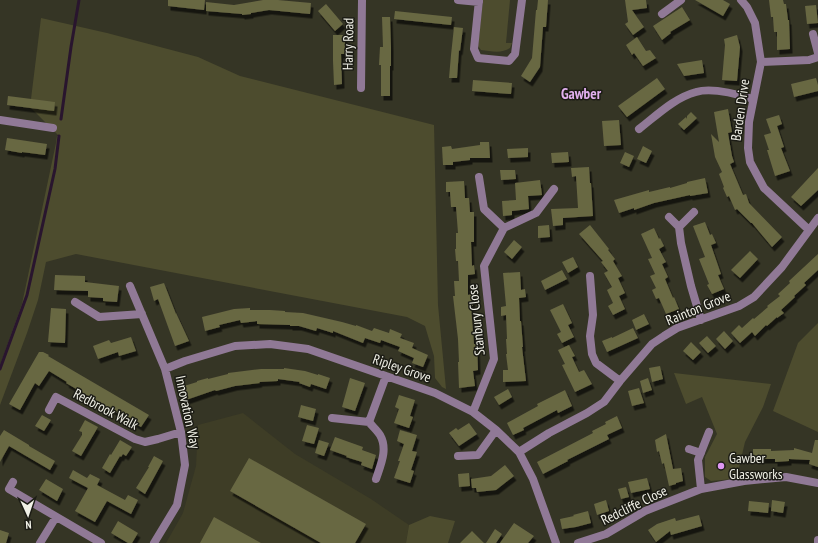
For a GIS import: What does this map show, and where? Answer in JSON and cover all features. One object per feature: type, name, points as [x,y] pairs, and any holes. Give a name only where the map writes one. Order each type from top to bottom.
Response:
[{"type":"street","name":"Harry Road","points":[[361,88],[362,0]]},
{"type":"street","points":[[458,0],[479,1],[474,49],[478,58],[509,61],[515,54],[522,0]]},
{"type":"street","points":[[662,14],[682,0]]},
{"type":"street","name":"Barden Drive","points":[[741,0],[747,7],[756,23],[761,62],[749,122],[748,148],[750,162],[764,188],[809,230]]},
{"type":"street","points":[[813,34],[818,53]]},
{"type":"street","points":[[761,62],[809,60],[818,58]]},
{"type":"street","points":[[639,129],[674,101],[696,92],[707,90],[733,93],[753,99]]},
{"type":"street","points":[[0,120],[53,128]]},
{"type":"street","points":[[479,177],[484,209],[504,228],[536,213],[554,189]]},
{"type":"street","points":[[679,227],[694,212]]},
{"type":"street","points":[[669,216],[679,227],[691,286],[700,320]]},
{"type":"street","name":"Rainton Grove","points":[[518,452],[604,402],[652,344],[677,328],[739,306],[754,297],[782,267],[818,218]]},
{"type":"street","name":"Stanbury Close","points":[[474,412],[494,359],[484,266],[504,228]]},
{"type":"street","points":[[590,276],[593,315],[590,336],[592,354],[596,363],[620,381]]},
{"type":"street","name":"Innovation Way","points":[[130,286],[165,369],[181,432],[185,465],[177,505],[154,543]]},
{"type":"street","points":[[75,302],[99,317],[142,314]]},
{"type":"street","name":"Ripley Grove","points":[[165,369],[185,361],[235,346],[270,344],[308,349],[435,393],[474,412],[496,430],[518,452],[533,479],[556,543]]},
{"type":"street","points":[[369,422],[386,376]]},
{"type":"street","name":"Redbrook Walk","points":[[49,410],[56,397],[135,439],[145,442],[181,432]]},
{"type":"street","points":[[332,418],[369,422],[379,434],[384,444],[384,451],[376,479]]},
{"type":"street","points":[[458,456],[478,455],[496,430]]},
{"type":"street","points":[[701,489],[698,460],[709,432]]},
{"type":"street","points":[[689,449],[701,453]]},
{"type":"street","name":"Redcliffe Close","points":[[578,543],[606,534],[645,511],[701,489],[744,481],[786,477],[818,483]]},
{"type":"street","points":[[13,482],[8,489],[100,543]]},
{"type":"street","points":[[40,543],[56,517]]},
{"type":"shaded area","points":[[483,0],[510,0],[506,43],[512,43],[510,48],[507,50],[496,52],[481,50],[478,46]]},
{"type":"shaded area","points":[[41,18],[107,33],[198,57],[240,76],[434,125],[438,305],[446,389],[442,387],[435,378],[434,356],[425,326],[407,317],[76,254],[46,262],[38,300],[0,405],[0,365],[22,304],[57,136],[59,136],[30,107]]},
{"type":"shaded area","points":[[818,323],[818,432],[773,411],[798,343]]},
{"type":"shaded area","points":[[674,373],[771,384],[763,407],[745,442],[737,476],[733,479],[711,481],[705,477],[705,457],[717,434],[702,397],[686,404]]},
{"type":"shaded area","points":[[243,413],[295,454],[371,499],[409,525],[406,543],[166,543],[183,513],[196,466],[198,425]]},
{"type":"shaded area","points":[[430,516],[455,521],[448,543],[406,543],[409,525]]},
{"type":"building","points":[[168,0],[205,0],[204,10],[168,6]]},
{"type":"building","points":[[263,0],[311,3],[310,14],[269,10],[242,15],[206,11],[206,2],[234,5]]},
{"type":"building","points":[[538,0],[548,0],[546,27],[543,27],[540,67],[530,82],[521,76],[532,58]]},
{"type":"building","points":[[625,0],[646,0],[647,8],[632,10],[644,27],[633,35],[625,24],[628,22]]},
{"type":"building","points":[[695,0],[723,0],[730,4],[723,16]]},
{"type":"building","points":[[769,0],[783,0],[784,4],[786,4],[789,20],[790,49],[777,50],[777,32],[774,32],[773,17],[771,17]]},
{"type":"building","points":[[326,4],[343,24],[335,31],[318,11]]},
{"type":"building","points":[[816,5],[818,23],[807,24],[805,6]]},
{"type":"building","points":[[682,7],[690,20],[670,32],[671,33],[662,40],[653,26]]},
{"type":"building","points":[[395,11],[452,17],[451,25],[394,19]]},
{"type":"building","points":[[382,17],[390,17],[390,96],[381,96],[381,65],[379,65],[380,47],[383,47]]},
{"type":"building","points":[[454,27],[463,28],[460,51],[459,50],[457,78],[449,78],[451,55]]},
{"type":"building","points":[[333,35],[345,35],[345,54],[341,54],[342,84],[334,85],[333,61]]},
{"type":"building","points":[[737,35],[740,47],[737,81],[722,80],[725,45],[724,39]]},
{"type":"building","points":[[637,37],[646,51],[650,50],[656,58],[643,66],[634,53],[632,55],[626,45]]},
{"type":"building","points":[[702,60],[704,73],[684,76],[677,64]]},
{"type":"building","points":[[657,78],[665,89],[627,117],[618,106]]},
{"type":"building","points":[[816,78],[818,91],[794,97],[791,84]]},
{"type":"building","points":[[473,80],[512,83],[511,94],[472,91]]},
{"type":"building","points":[[8,96],[55,102],[54,111],[7,105]]},
{"type":"building","points":[[728,109],[732,132],[728,133],[734,162],[730,164],[743,195],[746,194],[749,203],[782,237],[772,247],[752,223],[737,209],[735,210],[729,196],[727,197],[723,188],[724,187],[719,174],[722,172],[715,157],[711,134],[719,142],[714,112]]},
{"type":"building","points":[[691,112],[697,118],[684,130],[678,124],[686,117],[687,119],[687,116]]},
{"type":"building","points":[[779,115],[782,124],[777,126],[784,147],[781,148],[790,171],[775,176],[764,135],[771,133],[766,119]]},
{"type":"building","points":[[619,120],[621,145],[604,146],[602,121]]},
{"type":"building","points":[[7,138],[47,144],[45,155],[5,150]]},
{"type":"building","points":[[480,142],[489,142],[490,158],[470,158],[470,160],[453,162],[453,165],[443,165],[442,147],[451,146],[452,149],[480,145]]},
{"type":"building","points":[[643,146],[652,151],[646,163],[637,159]]},
{"type":"building","points":[[528,148],[528,157],[508,158],[507,149]]},
{"type":"building","points":[[568,152],[569,162],[552,163],[551,153]]},
{"type":"building","points":[[625,152],[634,156],[629,167],[620,163]]},
{"type":"building","points":[[589,167],[593,216],[563,218],[563,225],[553,226],[551,209],[578,208],[576,176],[572,177],[571,168]]},
{"type":"building","points":[[818,168],[818,190],[801,206],[791,197]]},
{"type":"building","points":[[500,170],[515,170],[516,179],[501,180]]},
{"type":"building","points":[[705,178],[708,193],[690,195],[654,203],[634,210],[634,208],[619,213],[614,200],[649,190],[649,192],[670,188]]},
{"type":"building","points":[[540,180],[542,195],[528,196],[529,209],[512,211],[512,215],[503,216],[502,201],[516,200],[515,183]]},
{"type":"building","points":[[464,181],[465,198],[469,198],[470,212],[474,212],[474,242],[471,242],[472,266],[474,265],[475,274],[468,275],[468,295],[472,294],[473,306],[471,306],[474,344],[477,344],[478,370],[473,371],[475,386],[459,388],[458,339],[453,296],[455,296],[454,281],[459,281],[458,261],[456,261],[455,249],[456,233],[458,233],[456,207],[451,207],[450,192],[446,192],[446,182]]},
{"type":"building","points":[[705,222],[710,235],[712,234],[716,243],[711,245],[721,274],[718,275],[724,289],[712,294],[707,285],[709,284],[699,259],[705,257],[693,226]]},
{"type":"building","points":[[549,225],[550,237],[538,238],[538,226]]},
{"type":"building","points":[[590,225],[609,249],[608,250],[615,259],[613,261],[622,276],[618,278],[625,293],[619,296],[625,309],[613,315],[608,306],[613,303],[607,290],[612,287],[604,273],[608,271],[601,262],[603,261],[579,234]]},
{"type":"building","points":[[654,228],[664,246],[659,249],[666,262],[662,264],[668,277],[665,279],[679,309],[666,314],[659,298],[656,299],[652,290],[656,288],[650,276],[655,274],[648,259],[652,258],[641,234]]},
{"type":"building","points":[[514,240],[522,247],[512,259],[504,252]]},
{"type":"building","points":[[750,251],[758,259],[740,278],[731,270]]},
{"type":"building","points":[[818,254],[818,270],[804,283],[806,285],[794,296],[795,297],[781,310],[784,313],[767,326],[766,325],[755,336],[752,332],[740,343],[731,333],[739,325],[742,328],[768,307],[767,306],[780,296],[778,294],[790,283],[789,281]]},
{"type":"building","points":[[573,257],[578,267],[568,273],[562,262]]},
{"type":"building","points":[[562,270],[567,279],[545,290],[541,281]]},
{"type":"building","points":[[520,272],[521,290],[525,289],[526,297],[519,298],[526,381],[503,382],[503,370],[508,370],[506,354],[506,315],[501,316],[501,307],[506,306],[503,273]]},
{"type":"building","points":[[55,275],[85,276],[85,282],[119,286],[117,302],[103,301],[103,298],[88,297],[88,291],[54,290]]},
{"type":"building","points":[[164,283],[176,314],[189,341],[175,346],[158,299],[154,301],[150,287]]},
{"type":"building","points":[[563,304],[572,323],[568,325],[574,337],[562,343],[557,334],[561,332],[550,310]]},
{"type":"building","points":[[51,308],[66,309],[65,343],[48,342]]},
{"type":"building","points":[[250,308],[250,310],[303,313],[356,325],[372,331],[374,328],[389,333],[390,329],[402,334],[400,338],[414,343],[412,348],[428,355],[423,367],[412,363],[414,358],[398,351],[400,347],[381,340],[380,343],[365,338],[363,343],[333,331],[333,333],[317,328],[316,331],[290,325],[257,324],[257,321],[241,323],[240,320],[219,325],[220,327],[205,331],[202,317],[234,309]]},
{"type":"building","points":[[644,314],[649,324],[636,330],[632,320]]},
{"type":"building","points":[[633,328],[638,338],[607,352],[602,341]]},
{"type":"building","points":[[724,331],[733,341],[725,349],[716,339]]},
{"type":"building","points":[[707,336],[716,346],[708,353],[699,343]]},
{"type":"building","points":[[131,337],[136,351],[119,356],[118,352],[98,359],[93,346],[109,340],[111,343]]},
{"type":"building","points":[[691,342],[701,352],[693,360],[683,351]]},
{"type":"building","points":[[569,345],[575,356],[572,357],[579,372],[584,370],[592,384],[575,392],[562,365],[565,364],[558,350]]},
{"type":"building","points":[[39,352],[49,355],[48,356],[149,415],[141,427],[66,383],[67,382],[49,371],[39,386],[35,383],[20,410],[9,404]]},
{"type":"building","points":[[660,366],[663,379],[652,382],[649,368]]},
{"type":"building","points":[[284,368],[305,371],[330,378],[326,389],[311,384],[310,387],[299,383],[300,382],[278,379],[278,381],[259,382],[260,383],[215,390],[186,400],[181,387],[228,373]]},
{"type":"building","points":[[350,378],[365,383],[355,411],[342,407]]},
{"type":"building","points":[[648,378],[652,390],[643,393],[640,381]]},
{"type":"building","points":[[639,388],[644,403],[632,406],[628,391]]},
{"type":"building","points":[[508,389],[512,397],[499,405],[494,397]]},
{"type":"building","points":[[565,390],[572,406],[558,413],[557,410],[513,435],[507,423],[538,406],[537,404]]},
{"type":"building","points":[[399,395],[415,400],[410,416],[413,417],[409,428],[394,423],[399,409],[395,407]]},
{"type":"building","points":[[301,405],[316,409],[313,421],[298,417]]},
{"type":"building","points":[[42,415],[51,420],[44,431],[35,426]]},
{"type":"building","points":[[617,416],[622,428],[607,435],[609,439],[543,474],[537,462],[593,433],[592,431],[606,424],[605,422]]},
{"type":"building","points":[[85,420],[98,427],[81,456],[72,451],[82,435],[82,432],[79,431]]},
{"type":"building","points":[[469,423],[477,434],[459,446],[449,433],[456,428],[458,430]]},
{"type":"building","points":[[307,425],[319,428],[314,444],[302,441]]},
{"type":"building","points":[[4,430],[55,461],[50,470],[9,446],[0,462],[0,436]]},
{"type":"building","points":[[400,430],[417,435],[412,451],[417,452],[411,470],[414,471],[410,483],[394,478],[404,444],[397,441]]},
{"type":"building","points":[[666,434],[673,469],[681,468],[683,481],[669,486],[664,463],[662,464],[659,451],[657,452],[655,440]]},
{"type":"building","points":[[335,437],[363,447],[362,450],[376,455],[372,469],[361,465],[362,462],[330,450]]},
{"type":"building","points":[[120,440],[132,447],[126,456],[123,454],[121,457],[120,456],[110,473],[102,468]]},
{"type":"building","points":[[319,440],[329,443],[324,456],[315,453]]},
{"type":"building","points":[[815,440],[818,440],[818,467],[809,464],[810,460],[789,459],[789,461],[775,462],[775,459],[753,459],[753,449],[771,449],[771,451],[794,450],[794,448],[812,453]]},
{"type":"building","points":[[154,456],[163,461],[145,494],[136,488]]},
{"type":"building","points":[[249,458],[366,524],[355,543],[321,543],[230,491]]},
{"type":"building","points":[[505,465],[514,476],[496,490],[477,492],[476,488],[472,488],[471,479],[491,476]]},
{"type":"building","points":[[73,470],[87,478],[90,474],[100,479],[97,485],[125,500],[128,495],[138,500],[131,514],[107,501],[95,522],[75,511],[88,488],[69,478]]},
{"type":"building","points":[[469,473],[470,486],[459,487],[458,474]]},
{"type":"building","points":[[647,478],[650,489],[631,493],[628,482]]},
{"type":"building","points":[[46,479],[63,489],[57,501],[39,490]]},
{"type":"building","points":[[626,487],[629,497],[621,499],[618,489]]},
{"type":"building","points":[[606,500],[609,511],[597,515],[594,504]]},
{"type":"building","points":[[772,500],[785,502],[783,513],[771,511]]},
{"type":"building","points":[[749,501],[769,503],[768,513],[748,511]]},
{"type":"building","points":[[588,511],[591,523],[562,529],[560,519]]},
{"type":"building","points":[[699,515],[702,526],[671,535],[670,531],[656,542],[648,530],[657,524],[675,518],[676,521]]},
{"type":"building","points":[[214,517],[261,543],[200,543]]},
{"type":"building","points":[[118,521],[138,533],[132,543],[128,543],[111,533]]},
{"type":"building","points":[[514,523],[534,536],[528,543],[500,543]]},
{"type":"building","points":[[495,529],[502,534],[496,543],[486,543]]},
{"type":"building","points":[[0,530],[9,533],[6,543],[0,543]]},
{"type":"building","points":[[472,531],[484,543],[460,543]]},
{"type":"waterway","points":[[61,119],[79,0]]},
{"type":"waterway","points":[[0,369],[27,295],[55,169],[59,136]]},
{"type":"place","name":"Gawber Glassworks","points":[[721,466]]},
{"type":"district","name":"Gawber","points":[[581,93]]}]
